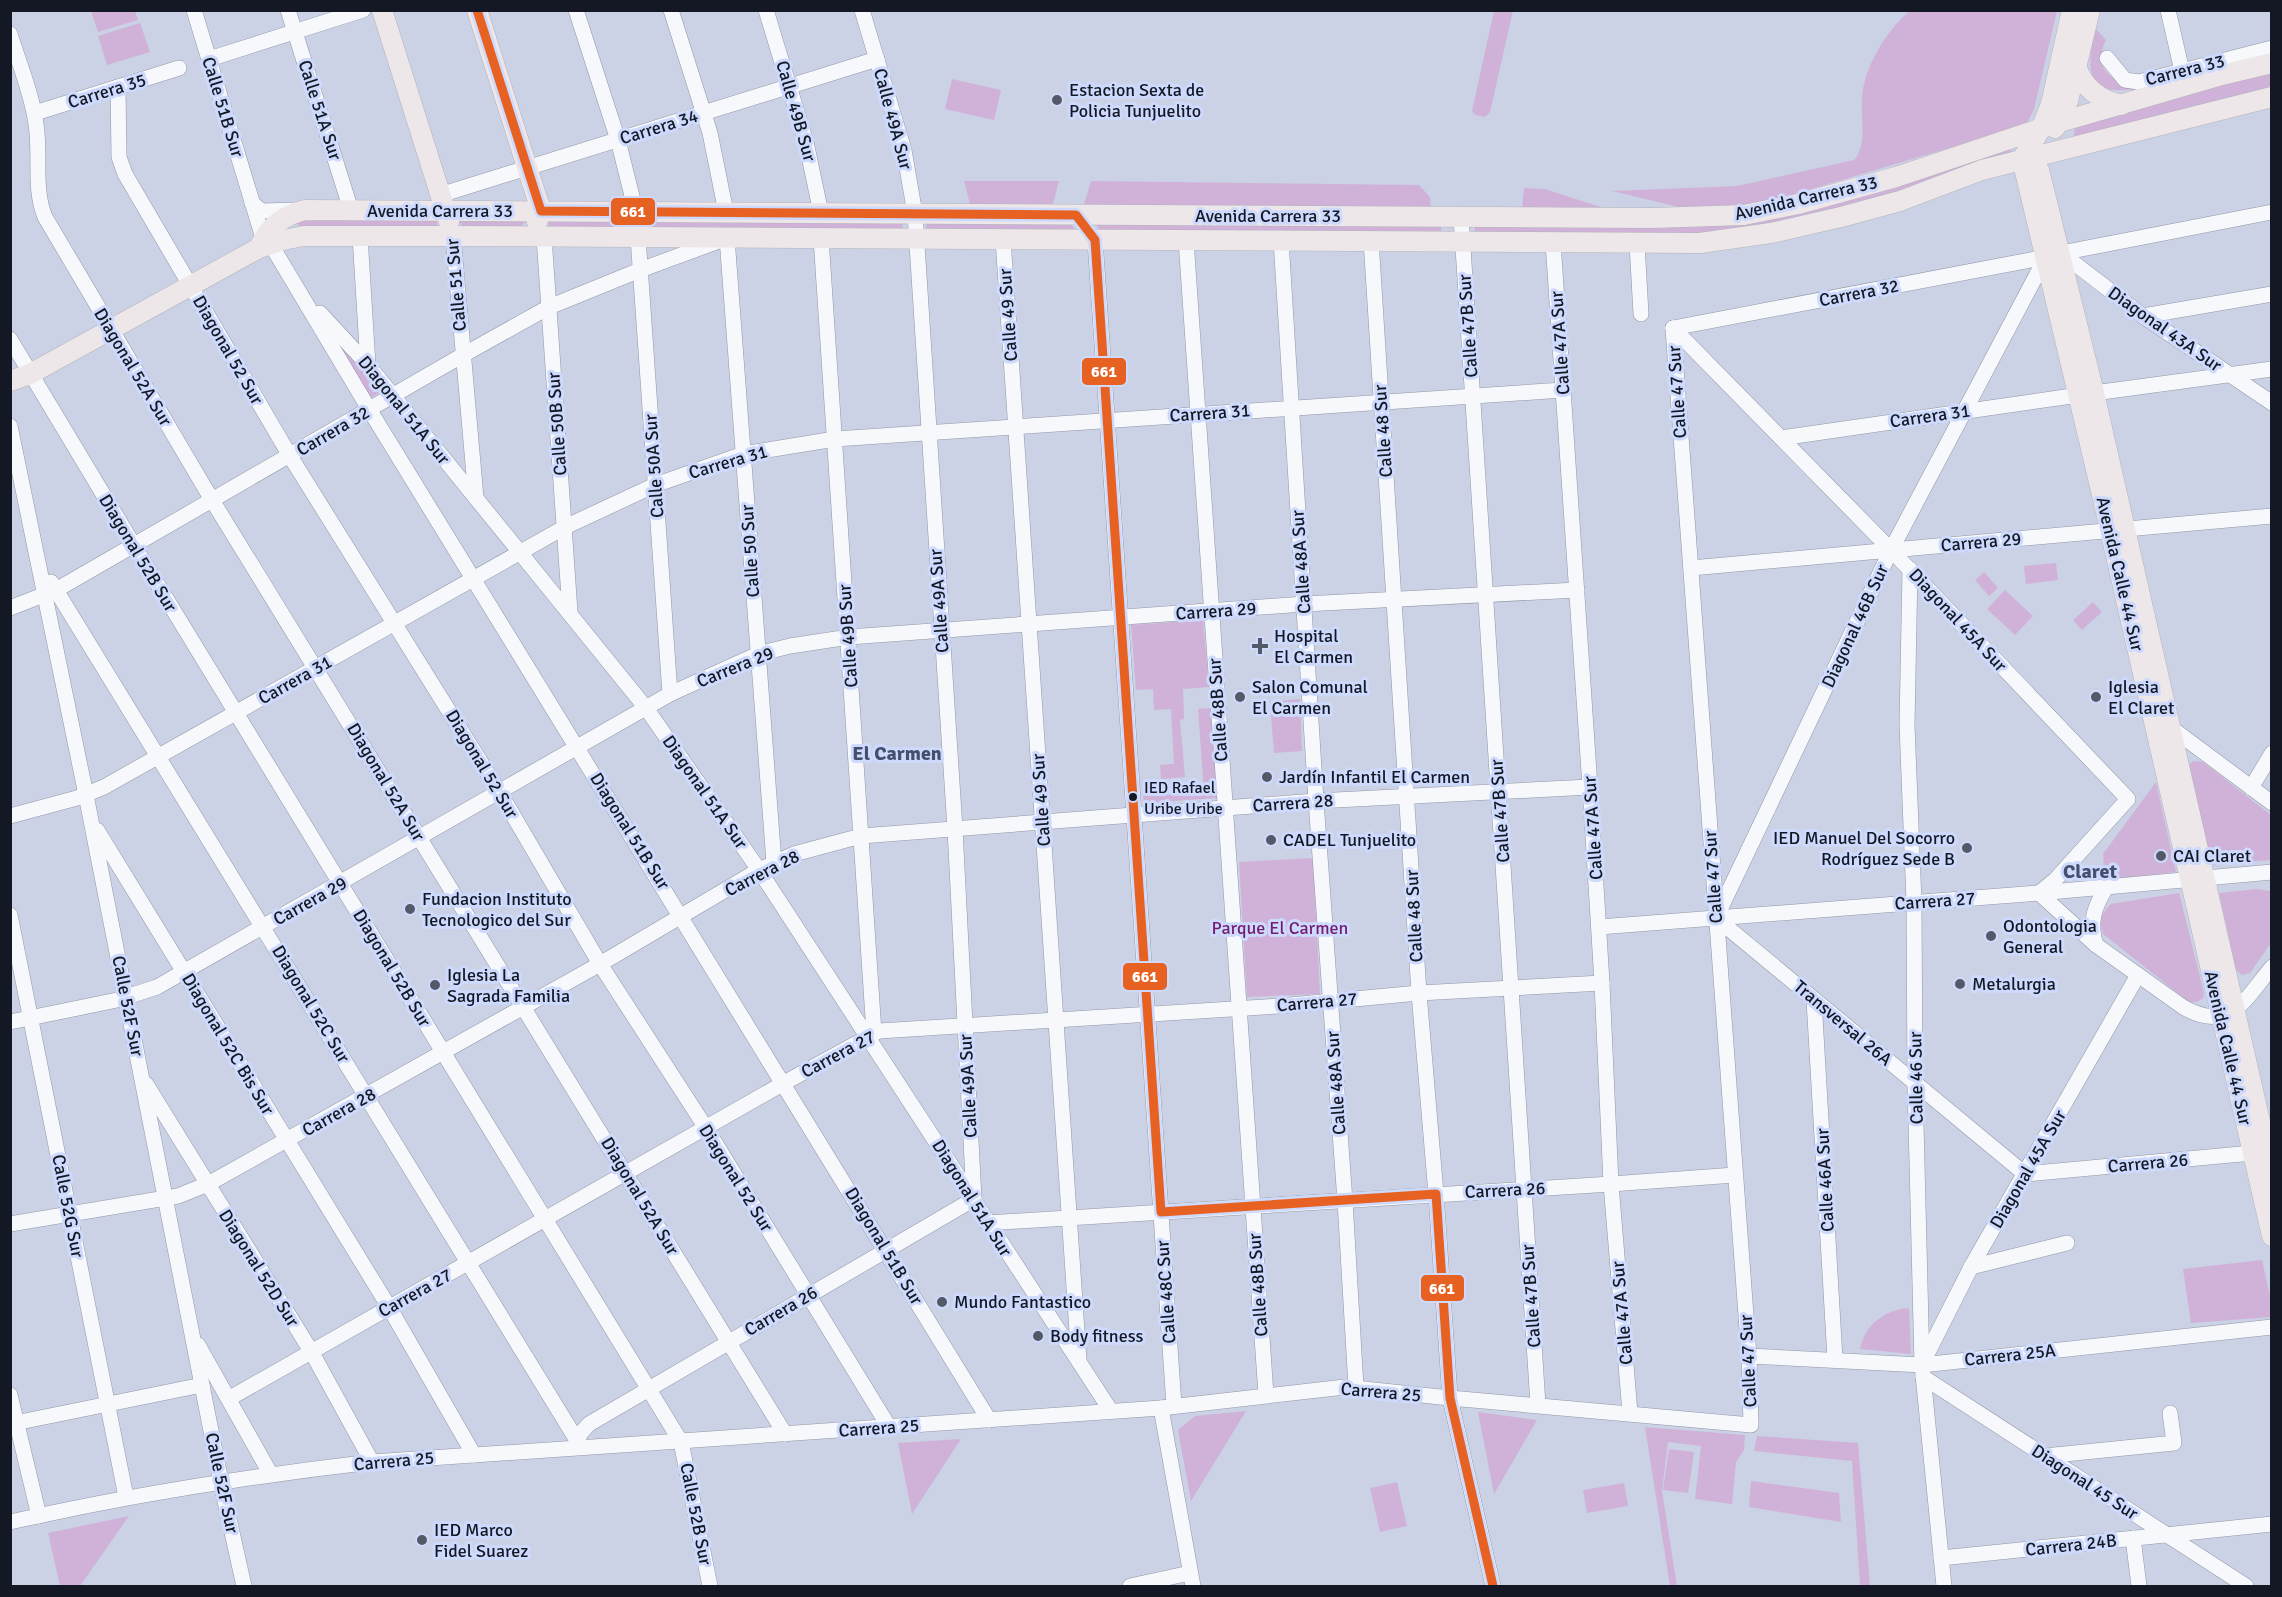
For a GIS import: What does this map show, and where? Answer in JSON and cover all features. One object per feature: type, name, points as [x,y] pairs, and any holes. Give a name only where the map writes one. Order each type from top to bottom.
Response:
[{"type":"main road","name":"Calle 51 Sur","points":[[382,10],[453,236]]},
{"type":"main road","points":[[477,10],[541,211],[532,227],[512,236]]},
{"type":"main road","points":[[2051,124],[2051,104],[2072,10]]},
{"type":"main road","points":[[2029,158],[2068,101],[2090,10]]},
{"type":"main road","name":"Avenida Carrera 33","points":[[264,243],[281,220],[305,210],[351,210],[443,203],[541,211],[636,212],[1652,218],[1744,215],[1862,187],[2051,124],[2271,63]]},
{"type":"main road","points":[[2077,68],[2086,87],[2098,97],[2121,105]]},
{"type":"main road","name":"Avenida Carrera 33","points":[[10,381],[30,374],[264,243],[304,236],[1700,243],[1738,239],[1800,227],[1900,201],[1982,170],[2271,97]]},
{"type":"main road","name":"Avenida Calle 44 Sur","points":[[2029,158],[2086,394],[2227,1014],[2271,1174]]},
{"type":"main road","points":[[1076,215],[1095,240]]},
{"type":"main road","name":"Avenida Calle 44 Sur","points":[[2117,530],[2170,727],[2197,878]]},
{"type":"main road","name":"Avenida Calle 44 Sur","points":[[2263,1151],[2271,1236]]},
{"type":"street","name":"Calle 51B Sur","points":[[194,10],[264,243]]},
{"type":"street","name":"Calle 51A Sur","points":[[288,10],[351,210]]},
{"type":"street","points":[[209,58],[363,10]]},
{"type":"street","points":[[576,10],[618,140],[636,212]]},
{"type":"street","points":[[671,10],[710,133],[726,212]]},
{"type":"street","name":"Calle 49B Sur","points":[[766,10],[806,142],[821,213]]},
{"type":"street","name":"Calle 49A Sur","points":[[862,10],[904,150],[915,214],[927,432],[955,830],[974,1199]]},
{"type":"street","points":[[2168,10],[2182,71]]},
{"type":"street","name":"Diagonal 52A Sur","points":[[11,35],[34,113],[41,207],[110,329],[212,500],[627,1173],[785,1434]]},
{"type":"street","name":"Carrera 33","points":[[2107,58],[2125,80],[2139,82],[2271,48]]},
{"type":"street","name":"Carrera 34","points":[[443,203],[527,168],[877,59]]},
{"type":"street","name":"Carrera 35","points":[[34,113],[179,68]]},
{"type":"street","name":"Diagonal 52 Sur","points":[[118,87],[118,144],[121,165],[189,284],[290,456],[500,793],[600,964],[706,1128],[889,1427]]},
{"type":"street","points":[[252,203],[262,211],[305,210]]},
{"type":"street","name":"Carrera 32","points":[[1673,328],[2271,212]]},
{"type":"street","name":"Calle 47B Sur","points":[[1461,217],[1539,1405]]},
{"type":"street","points":[[360,236],[368,365]]},
{"type":"street","name":"Calle 51 Sur","points":[[453,236],[476,498]]},
{"type":"street","name":"Calle 50B Sur","points":[[544,237],[570,612]]},
{"type":"street","name":"Calle 50A Sur","points":[[638,237],[670,694]]},
{"type":"street","name":"Carrera 32","points":[[10,608],[51,592],[549,308],[640,270],[727,238]]},
{"type":"street","name":"Calle 50 Sur","points":[[727,238],[774,863]]},
{"type":"street","name":"Calle 49B Sur","points":[[821,238],[849,637],[871,1034]]},
{"type":"street","name":"Calle 49 Sur","points":[[1003,239],[1079,1360]]},
{"type":"street","name":"Calle 48C Sur","points":[[1095,240],[1161,1212],[1168,1407],[1191,1580]]},
{"type":"street","name":"Calle 48B Sur","points":[[1186,240],[1266,1395]]},
{"type":"street","name":"Calle 48A Sur","points":[[1281,240],[1356,1387]]},
{"type":"street","name":"Calle 48 Sur","points":[[1371,240],[1419,993],[1450,1398],[1493,1587]]},
{"type":"street","name":"Calle 47A Sur","points":[[1553,242],[1599,927],[1611,1184],[1630,1413]]},
{"type":"street","name":"Diagonal 51B Sur","points":[[264,243],[306,301],[369,409],[989,1420]]},
{"type":"street","points":[[1637,244],[1641,314]]},
{"type":"street","points":[[1891,550],[1964,411],[2053,255]]},
{"type":"street","name":"Diagonal 43A Sur","points":[[2053,255],[2271,404]]},
{"type":"street","points":[[2143,316],[2271,294]]},
{"type":"street","name":"Diagonal 51A Sur","points":[[306,301],[321,313],[368,365],[646,708],[871,1034],[987,1223],[1111,1411]]},
{"type":"street","name":"Diagonal 46B Sur","points":[[1673,328],[1891,550],[1716,918]]},
{"type":"street","name":"Calle 47 Sur","points":[[1673,328],[1749,1356],[1751,1425]]},
{"type":"street","name":"Diagonal 52B Sur","points":[[10,339],[681,1442]]},
{"type":"street","name":"Carrera 31","points":[[1781,438],[2271,369]]},
{"type":"street","name":"Carrera 31","points":[[10,816],[86,795],[317,668],[565,527],[655,484],[743,454],[835,439],[1563,390]]},
{"type":"street","name":"Diagonal 52C Sur","points":[[10,426],[39,561],[51,592],[159,756],[580,1445]]},
{"type":"street","name":"Carrera 29","points":[[1690,568],[2271,516]]},
{"type":"street","name":"Diagonal 45A Sur","points":[[1891,550],[2127,799],[2055,880],[2039,893]]},
{"type":"street","name":"Calle 46 Sur","points":[[1910,569],[1907,725],[1914,902],[1915,1083],[1922,1371],[1944,1587]]},
{"type":"street","name":"Carrera 29","points":[[10,1022],[126,998],[157,987],[670,694],[758,654],[790,646],[849,637],[1304,604],[1577,590]]},
{"type":"street","name":"Calle 52F Sur","points":[[51,592],[86,795],[164,1198],[244,1587]]},
{"type":"street","points":[[2170,727],[2271,803]]},
{"type":"street","points":[[2251,788],[2271,753]]},
{"type":"street","name":"Carrera 28","points":[[10,1224],[164,1198],[208,1185],[600,964],[759,870],[815,847],[861,836],[1316,801],[1590,787]]},
{"type":"street","name":"Diagonal 52C Bis Sur","points":[[91,820],[389,1307],[474,1455]]},
{"type":"street","name":"Carrera 27","points":[[1599,927],[2269,874]]},
{"type":"street","points":[[2096,945],[2092,935],[2092,916],[2107,886]]},
{"type":"street","points":[[2039,893],[2096,945],[2192,1012],[2206,1017],[2227,1014],[2271,967]]},
{"type":"street","name":"Calle 52G Sur","points":[[10,915],[126,1497]]},
{"type":"street","name":"Transversal 26A","points":[[1716,918],[2025,1174]]},
{"type":"street","name":"Diagonal 45A Sur","points":[[1922,1371],[1971,1267],[2138,975]]},
{"type":"street","name":"Carrera 27","points":[[230,1398],[871,1034],[890,1030],[1238,1008],[1419,993],[1602,983]]},
{"type":"street","name":"Calle 46A Sur","points":[[1814,1000],[1835,1359]]},
{"type":"street","name":"Diagonal 52D Sur","points":[[141,1077],[311,1351],[372,1462]]},
{"type":"street","name":"Carrera 26","points":[[2025,1174],[2263,1151]]},
{"type":"street","name":"Carrera 26","points":[[987,1223],[1735,1175]]},
{"type":"street","name":"Carrera 26","points":[[580,1445],[580,1434],[589,1424],[974,1199]]},
{"type":"street","points":[[1971,1267],[2067,1243]]},
{"type":"street","name":"Carrera 25A","points":[[1749,1356],[1835,1359],[1922,1371],[2271,1327]]},
{"type":"street","points":[[191,1334],[230,1398],[270,1473]]},
{"type":"street","name":"Diagonal 45 Sur","points":[[1922,1371],[2045,1456],[2246,1587]]},
{"type":"street","points":[[13,1423],[202,1385]]},
{"type":"street","name":"Carrera 25","points":[[10,1522],[126,1497],[221,1481],[270,1473],[372,1462],[580,1445],[681,1442],[1168,1407],[1356,1387],[1450,1398],[1751,1425]]},
{"type":"street","points":[[10,1395],[13,1423],[39,1516]]},
{"type":"street","points":[[2045,1456],[2174,1443],[2170,1413]]},
{"type":"street","name":"Carrera 26","points":[[568,1425],[589,1424]]},
{"type":"street","name":"Calle 52B Sur","points":[[681,1442],[710,1587]]},
{"type":"street","name":"Carrera 24B","points":[[1941,1558],[2271,1524]]},
{"type":"street","points":[[2133,1538],[2139,1587]]},
{"type":"street","points":[[1130,1587],[1191,1580]]},
{"type":"green space","points":[[91,11],[135,11],[138,20],[98,32]]},
{"type":"green space","points":[[1494,11],[1513,11],[1490,112],[1485,117],[1475,115],[1472,111]]},
{"type":"green space","points":[[1910,11],[2057,11],[2034,109],[2026,125],[1785,197],[1742,206],[1683,208],[1612,191],[1737,186],[1854,160],[1861,146],[1862,96],[1872,61],[1885,38]]},
{"type":"green space","points":[[140,23],[150,52],[107,65],[98,36]]},
{"type":"green space","points":[[2095,28],[2106,40],[2101,60],[2103,67],[2115,78],[2142,88],[2109,89],[2100,86],[2094,79],[2091,58]]},
{"type":"green space","points":[[2271,69],[2271,92],[2073,139],[2076,124]]},
{"type":"green space","points":[[952,79],[1001,90],[994,120],[945,109]]},
{"type":"green space","points":[[2010,143],[2011,152],[1885,200],[1716,236],[1475,235],[1475,223],[1688,226]]},
{"type":"green space","points":[[964,181],[1059,181],[1052,208],[971,208]]},
{"type":"green space","points":[[1091,181],[1419,185],[1430,197],[1431,210],[1083,208]]},
{"type":"green space","points":[[1524,188],[1545,189],[1610,210],[1522,210]]},
{"type":"green space","points":[[437,217],[437,229],[300,227],[296,222],[297,219]]},
{"type":"green space","points":[[530,218],[519,228],[469,229],[461,225],[458,219]]},
{"type":"green space","points":[[549,218],[902,220],[903,232],[548,230]]},
{"type":"green space","points":[[926,221],[1070,222],[1078,234],[927,235]]},
{"type":"green space","points":[[1096,223],[1441,223],[1441,232],[1102,236]]},
{"type":"green space","points":[[318,313],[384,390],[369,399]]},
{"type":"green space","points":[[2056,563],[2058,580],[2026,584],[2024,566]]},
{"type":"green space","points":[[1984,572],[1998,588],[1989,596],[1975,580]]},
{"type":"green space","points":[[2005,590],[2033,616],[2015,635],[1987,609]]},
{"type":"green space","points":[[2093,602],[2102,612],[2082,630],[2073,620]]},
{"type":"green space","points":[[1203,620],[1209,687],[1183,689],[1184,719],[1180,720],[1185,777],[1161,779],[1160,765],[1174,764],[1171,709],[1154,710],[1153,689],[1136,690],[1131,625]]},
{"type":"green space","points":[[1300,699],[1302,751],[1274,753],[1270,702]]},
{"type":"green space","points":[[1211,708],[1217,798],[1144,803],[1143,796],[1204,793],[1198,709]]},
{"type":"green space","points":[[2193,761],[2203,762],[2271,815],[2271,860],[2211,865],[2189,765]]},
{"type":"green space","points":[[2156,782],[2176,872],[2123,878],[2111,875],[2104,868],[2103,854]]},
{"type":"green space","name":"Parque El Carmen","points":[[1313,858],[1320,994],[1247,997],[1239,862]]},
{"type":"green space","points":[[2257,889],[2271,891],[2271,943],[2250,973],[2242,975],[2236,970],[2219,893]]},
{"type":"green space","points":[[2179,893],[2204,993],[2203,998],[2197,1002],[2189,1002],[2103,934],[2102,929],[2102,918],[2111,904]]},
{"type":"green space","points":[[2262,1260],[2271,1300],[2271,1317],[2191,1323],[2183,1269]]},
{"type":"green space","points":[[1909,1308],[1911,1354],[1860,1349],[1866,1332],[1877,1320],[1900,1309]]},
{"type":"green space","points":[[1246,1411],[1191,1501],[1178,1430],[1195,1416]]},
{"type":"green space","points":[[1478,1412],[1537,1420],[1494,1494]]},
{"type":"green space","points":[[1645,1427],[1745,1435],[1744,1450],[1736,1462],[1732,1504],[1695,1499],[1701,1446],[1668,1442],[1662,1491],[1677,1586],[1670,1586]]},
{"type":"green space","points":[[1757,1436],[1858,1443],[1870,1586],[1860,1586],[1852,1461],[1754,1451]]},
{"type":"green space","points":[[961,1439],[912,1514],[898,1443]]},
{"type":"green space","points":[[1669,1449],[1694,1452],[1688,1493],[1663,1490]]},
{"type":"green space","points":[[1751,1481],[1839,1493],[1841,1522],[1749,1507]]},
{"type":"green space","points":[[1397,1482],[1407,1526],[1380,1532],[1370,1488]]},
{"type":"green space","points":[[1624,1483],[1628,1506],[1587,1513],[1583,1490]]},
{"type":"green space","points":[[129,1516],[80,1586],[60,1586],[48,1533]]},
{"type":"transit line","name":"661","points":[[477,10],[541,211],[1076,215],[1095,240],[1161,1212],[1436,1194],[1450,1398],[1493,1586]]},
{"type":"place","name":"Estacion Sexta de Policia Tunjuelito","points":[[1057,100]]},
{"type":"place","name":"Hospital El Carmen","points":[[1260,646]]},
{"type":"place","name":"Salon Comunal El Carmen","points":[[1240,697]]},
{"type":"place","name":"Iglesia El Claret","points":[[2096,697]]},
{"type":"place","name":"Jardín Infantil El Carmen","points":[[1267,777]]},
{"type":"place","name":"IED Rafael Uribe Uribe","points":[[1133,797]]},
{"type":"place","name":"CADEL Tunjuelito","points":[[1271,840]]},
{"type":"place","name":"IED Manuel Del Socorro Rodríguez Sede B","points":[[1967,848]]},
{"type":"place","name":"CAI Claret","points":[[2161,856]]},
{"type":"place","name":"Fundacion Instituto Tecnologico del Sur","points":[[410,909]]},
{"type":"place","name":"Odontologia General","points":[[1991,936]]},
{"type":"place","name":"Metalurgia","points":[[1960,984]]},
{"type":"place","name":"Iglesia La Sagrada Familia","points":[[435,985]]},
{"type":"place","name":"Mundo Fantastico","points":[[942,1302]]},
{"type":"place","name":"Body fitness","points":[[1038,1336]]},
{"type":"place","name":"IED Marco Fidel Suarez","points":[[422,1540]]},
{"type":"district","name":"El Carmen","points":[[897,753]]},
{"type":"district","name":"Claret","points":[[2090,871]]}]
